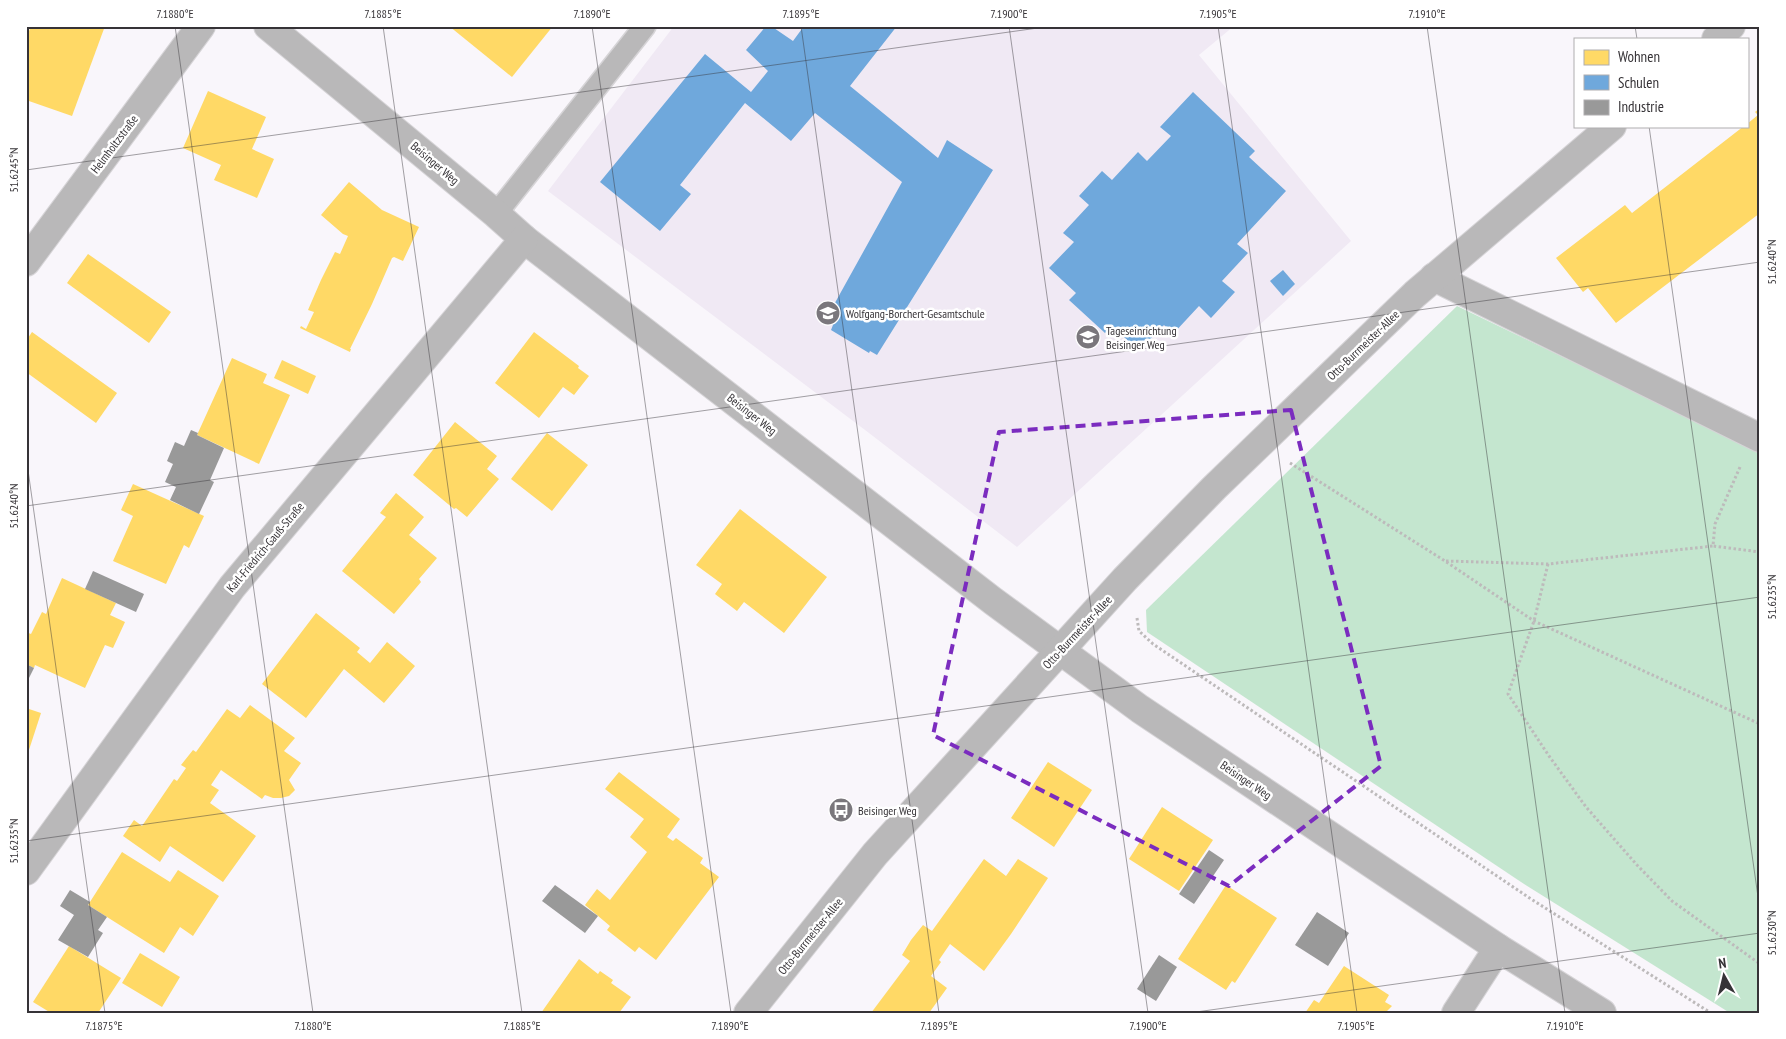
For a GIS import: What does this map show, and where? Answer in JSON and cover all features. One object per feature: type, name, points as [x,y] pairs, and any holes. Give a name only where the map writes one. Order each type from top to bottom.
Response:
[{"type":"street","name":"Helmholtzstraße","points":[[26,262],[201,26]]},
{"type":"street","name":"Beisinger Weg","points":[[268,26],[524,239],[993,600],[1140,709],[1498,948],[1602,1013]]},
{"type":"street","points":[[1717,38],[1731,26]]},
{"type":"street","name":"Otto-Burrmeister-Allee","points":[[748,1013],[875,854],[1125,579],[1214,488],[1434,277],[1610,128]]},
{"type":"street","name":"Karl-Friedrich-Gauß-Straße","points":[[26,871],[232,587],[524,239]]},
{"type":"street","points":[[1434,277],[1757,437]]},
{"type":"street","points":[[1456,1013],[1498,948]]},
{"type":"lane","points":[[496,214],[645,26]]},
{"type":"path","points":[[1713,546],[1715,524],[1728,492],[1757,437]]},
{"type":"path","points":[[1286,461],[1445,561],[1534,621],[1760,724]]},
{"type":"path","points":[[1445,561],[1548,564],[1713,546],[1760,552]]},
{"type":"path","points":[[1548,564],[1534,621],[1508,694],[1586,807],[1637,865],[1672,901],[1760,964]]},
{"type":"path","points":[[1137,616],[1138,631],[1153,644],[1531,899],[1711,1013]]},
{"type":"highlighted area","points":[[1291,410],[1381,766],[1229,886],[933,735],[999,432]]},
{"type":"shaded area","points":[[674,26],[1234,26],[1199,55],[1351,241],[1017,547],[548,191]]},
{"type":"green space","points":[[1457,306],[1760,452],[1760,1013],[1730,1013],[1521,882],[1147,632],[1146,610]]},
{"type":"building: Wohnen","points":[[31,26],[105,26],[72,116],[26,100],[26,39]]},
{"type":"building: Wohnen","points":[[449,26],[553,26],[512,77]]},
{"type":"building: Wohnen","points":[[208,91],[266,117],[252,149],[274,159],[257,198],[214,180],[221,165],[183,148]]},
{"type":"building: Wohnen","points":[[1760,108],[1760,213],[1616,323],[1588,288],[1583,292],[1556,258],[1625,205],[1632,213],[1741,128],[1748,128],[1748,123],[1758,115],[1755,112]]},
{"type":"building: Wohnen","points":[[349,182],[382,210],[419,227],[403,261],[392,258],[350,352],[300,328],[301,326],[306,329],[314,312],[308,310],[321,280],[335,252],[340,254],[348,236],[321,215]]},
{"type":"building: Wohnen","points":[[88,254],[171,312],[149,343],[67,283]]},
{"type":"building: Wohnen","points":[[32,332],[117,393],[96,423],[26,372],[26,341]]},
{"type":"building: Wohnen","points":[[534,332],[579,366],[578,368],[589,376],[574,395],[563,387],[539,418],[495,383]]},
{"type":"building: Wohnen","points":[[232,358],[267,374],[263,383],[290,395],[259,464],[197,435]]},
{"type":"building: Wohnen","points":[[282,360],[316,376],[308,394],[274,378]]},
{"type":"building: Wohnen","points":[[455,422],[497,456],[487,469],[499,479],[467,517],[456,508],[454,509],[413,475]]},
{"type":"building: Wohnen","points":[[547,433],[588,465],[552,511],[511,479]]},
{"type":"building: Wohnen","points":[[133,484],[204,516],[189,548],[184,545],[166,584],[113,561],[133,516],[121,510]]},
{"type":"building: Wohnen","points":[[396,493],[424,517],[409,535],[437,558],[419,579],[421,582],[394,614],[342,571],[386,517],[380,513]]},
{"type":"building: Wohnen","points":[[740,509],[827,577],[784,633],[744,602],[737,611],[715,594],[722,584],[696,565]]},
{"type":"building: Wohnen","points":[[62,578],[116,603],[110,615],[125,622],[113,648],[105,645],[85,688],[35,665],[34,668],[26,664],[26,632],[31,634],[42,612],[46,614]]},
{"type":"building: Wohnen","points":[[316,613],[360,648],[357,652],[370,663],[387,642],[415,666],[384,703],[344,669],[306,718],[262,684]]},
{"type":"building: Wohnen","points":[[250,705],[295,738],[284,751],[301,763],[289,780],[295,790],[289,796],[281,798],[265,795],[262,799],[221,770],[211,785],[219,790],[210,803],[256,836],[223,882],[170,846],[160,862],[123,836],[134,820],[142,826],[174,779],[177,781],[186,768],[181,765],[193,750],[196,752],[227,709],[240,718]]},
{"type":"building: Wohnen","points":[[26,708],[41,713],[27,756],[26,756]]},
{"type":"building: Wohnen","points":[[1048,762],[1092,790],[1054,847],[1011,818]]},
{"type":"building: Wohnen","points":[[619,772],[680,819],[667,837],[673,841],[676,838],[703,858],[700,863],[719,877],[656,960],[639,947],[635,952],[607,930],[610,926],[585,905],[597,889],[610,900],[647,852],[630,837],[644,819],[605,789]]},
{"type":"building: Wohnen","points":[[1162,807],[1213,840],[1179,891],[1129,859]]},
{"type":"building: Wohnen","points":[[122,852],[170,882],[178,870],[219,896],[193,936],[180,927],[164,953],[88,905]]},
{"type":"building: Wohnen","points":[[984,859],[1006,876],[1018,859],[1048,878],[984,971],[950,944],[931,976],[947,988],[929,1013],[871,1013],[910,961],[902,955],[911,940],[923,925],[932,931]]},
{"type":"building: Wohnen","points":[[1226,885],[1277,918],[1235,983],[1232,981],[1226,990],[1178,959]]},
{"type":"building: Wohnen","points":[[69,946],[121,978],[98,1013],[51,1013],[33,1002]]},
{"type":"building: Wohnen","points":[[140,953],[180,977],[162,1007],[122,983]]},
{"type":"building: Wohnen","points":[[579,959],[598,974],[600,971],[613,980],[611,983],[631,997],[619,1013],[541,1013]]},
{"type":"building: Wohnen","points":[[1344,966],[1389,995],[1385,1002],[1392,1006],[1385,1013],[1305,1013],[1314,1000],[1319,1003]]},
{"type":"building: Schulen","points":[[766,26],[771,26],[793,41],[804,26],[897,26],[850,86],[938,158],[947,140],[993,170],[877,355],[870,351],[869,353],[831,330],[833,325],[826,319],[902,182],[815,113],[791,141],[745,103],[680,185],[691,194],[660,231],[600,182],[705,54],[751,92],[768,71],[746,50]]},
{"type":"building: Schulen","points":[[1193,92],[1255,151],[1249,157],[1286,191],[1237,244],[1248,253],[1222,281],[1235,292],[1211,318],[1199,306],[1173,334],[1164,325],[1139,351],[1112,326],[1105,333],[1069,300],[1076,293],[1049,268],[1074,242],[1063,233],[1089,205],[1079,196],[1102,171],[1112,180],[1138,152],[1147,161],[1171,136],[1160,127]]},
{"type":"building: Schulen","points":[[1283,270],[1295,284],[1283,296],[1270,281]]},
{"type":"building: Industrie","points":[[191,430],[198,433],[197,435],[224,448],[210,480],[214,482],[199,514],[170,500],[176,487],[165,482],[173,464],[167,461],[175,442],[184,446]]},
{"type":"building: Industrie","points":[[93,571],[144,594],[136,612],[85,589]]},
{"type":"building: Industrie","points":[[26,664],[34,668],[26,684]]},
{"type":"building: Industrie","points":[[1209,850],[1224,860],[1194,904],[1179,894]]},
{"type":"building: Industrie","points":[[555,885],[598,916],[585,933],[542,901]]},
{"type":"building: Industrie","points":[[70,890],[90,902],[88,905],[107,917],[98,930],[103,933],[88,957],[58,940],[74,915],[60,906]]},
{"type":"building: Industrie","points":[[1317,912],[1349,933],[1328,966],[1295,945]]},
{"type":"building: Industrie","points":[[1159,955],[1177,967],[1156,1001],[1137,989]]},
{"type":"place","name":"Wolfgang-Borchert-Gesamtschule","points":[[828,313]]},
{"type":"place","name":"Tageseinrichtung Beisinger Weg","points":[[1088,337]]},
{"type":"place","name":"Beisinger Weg","points":[[841,810]]}]
